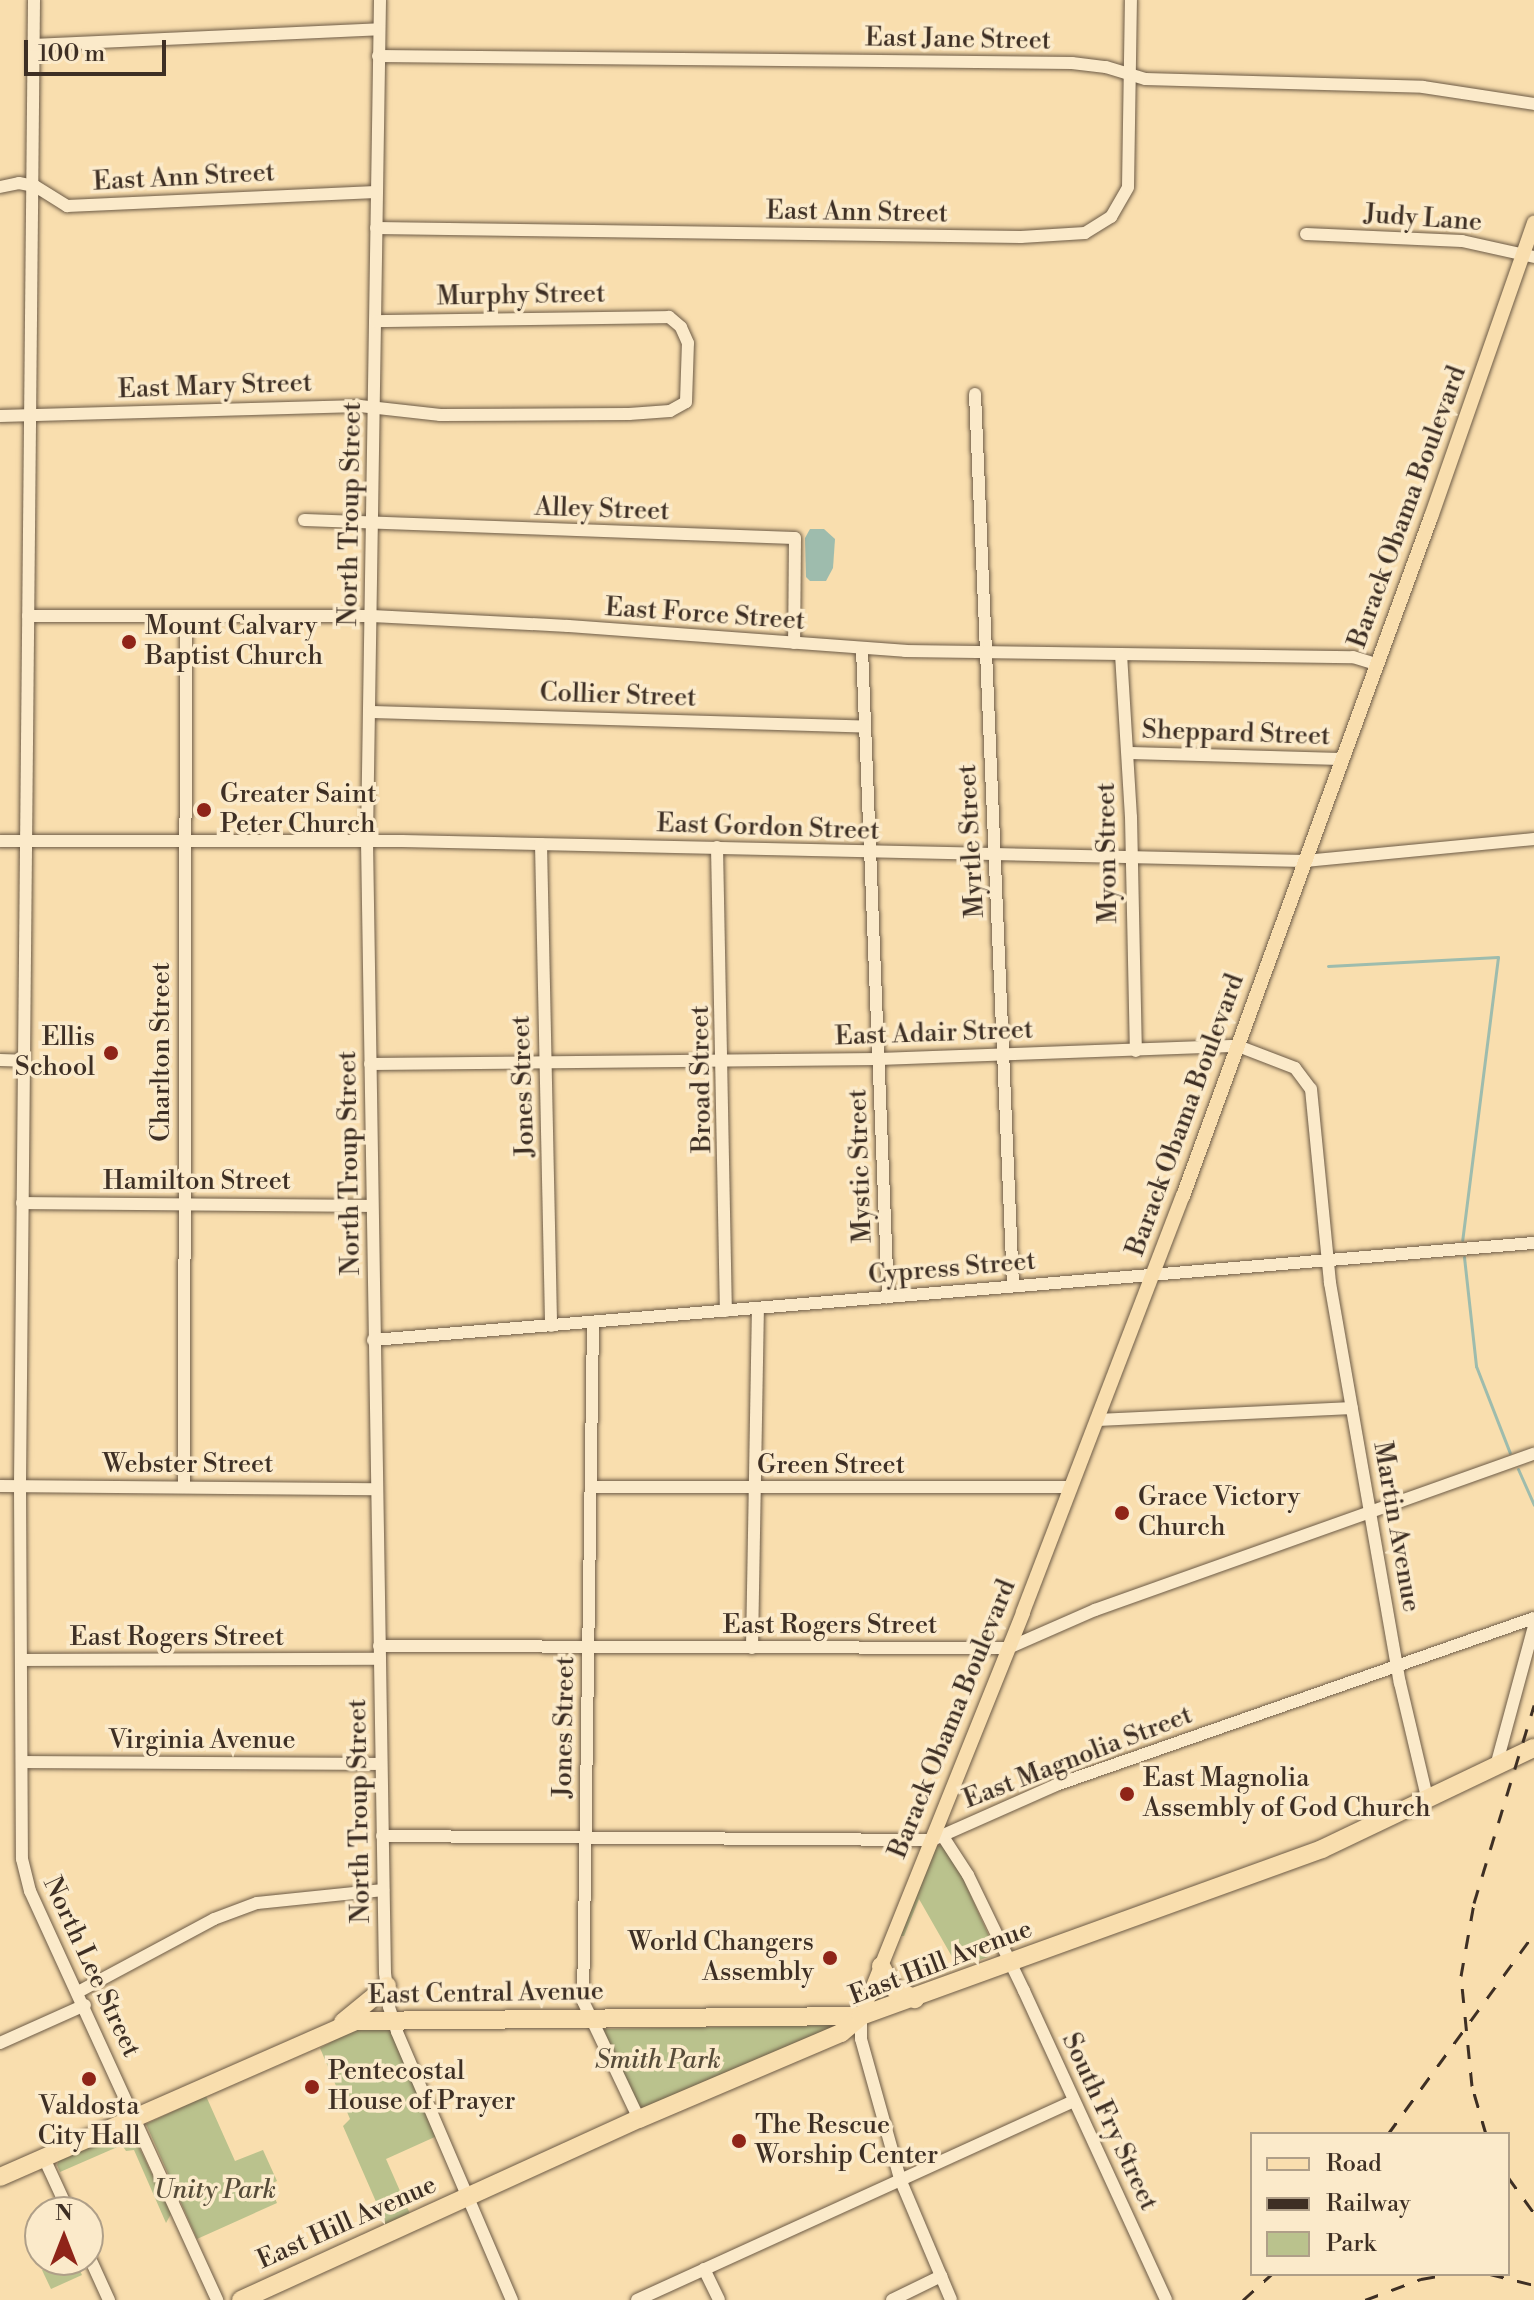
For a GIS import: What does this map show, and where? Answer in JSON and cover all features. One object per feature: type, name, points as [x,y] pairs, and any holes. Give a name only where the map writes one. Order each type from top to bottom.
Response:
[{"type":"highway","name":"East Hill Avenue","points":[[241,2300],[639,2119],[841,2033],[861,2016],[915,1999],[1322,1849],[1534,1748]]},
{"type":"highway","points":[[881,1966],[892,1987],[915,1999]]},
{"type":"highway","points":[[338,2026],[387,1986]]},
{"type":"highway","name":"East Central Avenue","points":[[0,2177],[355,2021],[861,2016]]},
{"type":"main road","name":"Barack Obama Boulevard","points":[[861,2016],[937,1837],[1153,1275],[1528,255],[1534,223]]},
{"type":"street","name":"North Lee Street","points":[[34,0],[35,186],[25,839],[20,1486],[25,1880],[85,2005],[217,2300]]},
{"type":"street","name":"North Troup Street","points":[[380,0],[367,841],[373,1340],[387,1986],[393,2019],[512,2300]]},
{"type":"street","name":"East Ann Street","points":[[376,228],[1021,237],[1085,233],[1111,217],[1128,187],[1131,0]]},
{"type":"street","points":[[33,45],[379,29]]},
{"type":"street","name":"East Jane Street","points":[[378,56],[1072,63],[1168,81],[1446,89],[1534,104]]},
{"type":"street","points":[[0,187],[19,183],[35,186]]},
{"type":"street","name":"East Ann Street","points":[[35,186],[67,206],[376,192]]},
{"type":"street","name":"Judy Lane","points":[[1306,234],[1462,241],[1528,255]]},
{"type":"street","name":"Murphy Street","points":[[375,321],[669,317],[681,327],[688,343],[689,365],[686,402],[670,411]]},
{"type":"street","name":"Myrtle Street","points":[[975,394],[1013,1286]]},
{"type":"street","name":"East Mary Street","points":[[0,416],[267,407],[374,409],[440,415],[670,411]]},
{"type":"street","name":"Alley Street","points":[[304,520],[795,538],[794,643]]},
{"type":"street","name":"East Force Street","points":[[28,616],[372,616],[862,649],[1353,657],[1376,664]]},
{"type":"street","name":"Charlton Street","points":[[184,1487],[186,616]]},
{"type":"street","name":"Mystic Street","points":[[862,649],[888,1297]]},
{"type":"street","name":"Myon Street","points":[[1121,654],[1128,753],[1136,1051]]},
{"type":"street","name":"Collier Street","points":[[370,712],[865,727]]},
{"type":"street","name":"Sheppard Street","points":[[1128,753],[1343,759]]},
{"type":"street","name":"East Gordon Street","points":[[0,841],[367,841],[717,847],[749,852],[1305,861],[1534,839]]},
{"type":"street","name":"Jones Street","points":[[541,844],[551,1326]]},
{"type":"street","name":"Broad Street","points":[[717,847],[724,1061],[726,1311]]},
{"type":"street","name":"East Adair Street","points":[[370,1064],[879,1059],[1238,1046],[1295,1068],[1311,1089],[1326,1261]]},
{"type":"street","points":[[0,1060],[23,1061]]},
{"type":"street","name":"Hamilton Street","points":[[22,1203],[372,1206]]},
{"type":"street","name":"Cypress Street","points":[[373,1340],[1534,1243]]},
{"type":"street","name":"Martin Avenue","points":[[1326,1261],[1398,1667],[1428,1801]]},
{"type":"street","points":[[752,1648],[758,1308]]},
{"type":"street","name":"Jones Street","points":[[593,1322],[583,2001],[639,2119]]},
{"type":"street","points":[[1098,1420],[1352,1408]]},
{"type":"street","name":"East Rogers Street","points":[[22,1660],[589,1647],[1008,1648],[1054,1625],[1534,1454]]},
{"type":"street","name":"Webster Street","points":[[0,1486],[376,1489]]},
{"type":"street","name":"Green Street","points":[[591,1487],[1070,1487]]},
{"type":"street","name":"East Magnolia Street","points":[[382,1836],[937,1837],[1056,1785],[1534,1618]]},
{"type":"street","points":[[1496,1766],[1534,1626]]},
{"type":"street","name":"Virginia Avenue","points":[[23,1762],[381,1764]]},
{"type":"street","name":"South Fry Street","points":[[937,1837],[968,1875],[1166,2300]]},
{"type":"street","points":[[78,1992],[214,1919],[257,1903],[383,1890]]},
{"type":"street","points":[[0,2043],[85,2005]]},
{"type":"street","points":[[861,2016],[861,2039],[900,2179],[951,2300]]},
{"type":"street","points":[[637,2300],[1074,2101]]},
{"type":"street","points":[[44,2158],[62,2196]]},
{"type":"street","points":[[704,2269],[719,2300]]},
{"type":"street","points":[[98,2276],[109,2300]]},
{"type":"street","points":[[892,2300],[941,2276]]},
{"type":"green space","points":[[944,1845],[951,1852],[994,1947],[988,1957],[933,1977],[927,1973],[955,1962],[919,1899],[904,1936],[899,1936],[936,1846]]},
{"type":"green space","name":"Smith Park","points":[[842,2025],[644,2109],[640,2108],[601,2029]]},
{"type":"green space","points":[[361,2026],[389,2028],[392,2032],[437,2136],[386,2159],[411,2216],[387,2227],[343,2126],[350,2119],[320,2048]]},
{"type":"green space","name":"Unity Park","points":[[206,2096],[235,2161],[263,2150],[277,2181],[269,2185],[277,2203],[197,2239],[146,2124]]},
{"type":"green space","points":[[130,2128],[171,2214],[166,2223],[134,2150],[126,2151],[122,2145],[60,2172],[57,2165],[59,2160]]},
{"type":"green space","points":[[45,2276],[80,2276],[51,2289]]},
{"type":"shaded area","points":[[810,529],[824,529],[835,539],[833,568],[826,581],[810,581],[806,577],[805,538]]},
{"type":"waterway","points":[[1328,966],[1498,957],[1462,1240]]},
{"type":"waterway","points":[[1464,1257],[1476,1366],[1510,1453]]},
{"type":"waterway","points":[[1518,1469],[1534,1505]]},
{"type":"railway","points":[[1485,2132],[1472,2086],[1461,1976],[1474,1903],[1534,1705]]},
{"type":"railway","points":[[1389,2132],[1534,1934]]},
{"type":"railway","points":[[1510,2180],[1534,2213]]},
{"type":"railway","points":[[1243,2300],[1270,2276]]},
{"type":"railway","points":[[1365,2300],[1421,2279],[1438,2276]]},
{"type":"railway","points":[[1498,2276],[1534,2285]]},
{"type":"place","name":"Mount Calvary Baptist Church","points":[[129,642]]},
{"type":"place","name":"Greater Saint Peter Church","points":[[204,810]]},
{"type":"place","name":"Ellis School","points":[[111,1053]]},
{"type":"place","name":"Grace Victory Church","points":[[1122,1513]]},
{"type":"place","name":"East Magnolia Assembly of God Church","points":[[1127,1794]]},
{"type":"place","name":"World Changers Assembly","points":[[830,1958]]},
{"type":"place","name":"Valdosta City Hall","points":[[89,2079]]},
{"type":"place","name":"Pentecostal House of Prayer","points":[[312,2087]]},
{"type":"place","name":"The Rescue Worship Center","points":[[739,2141]]}]
